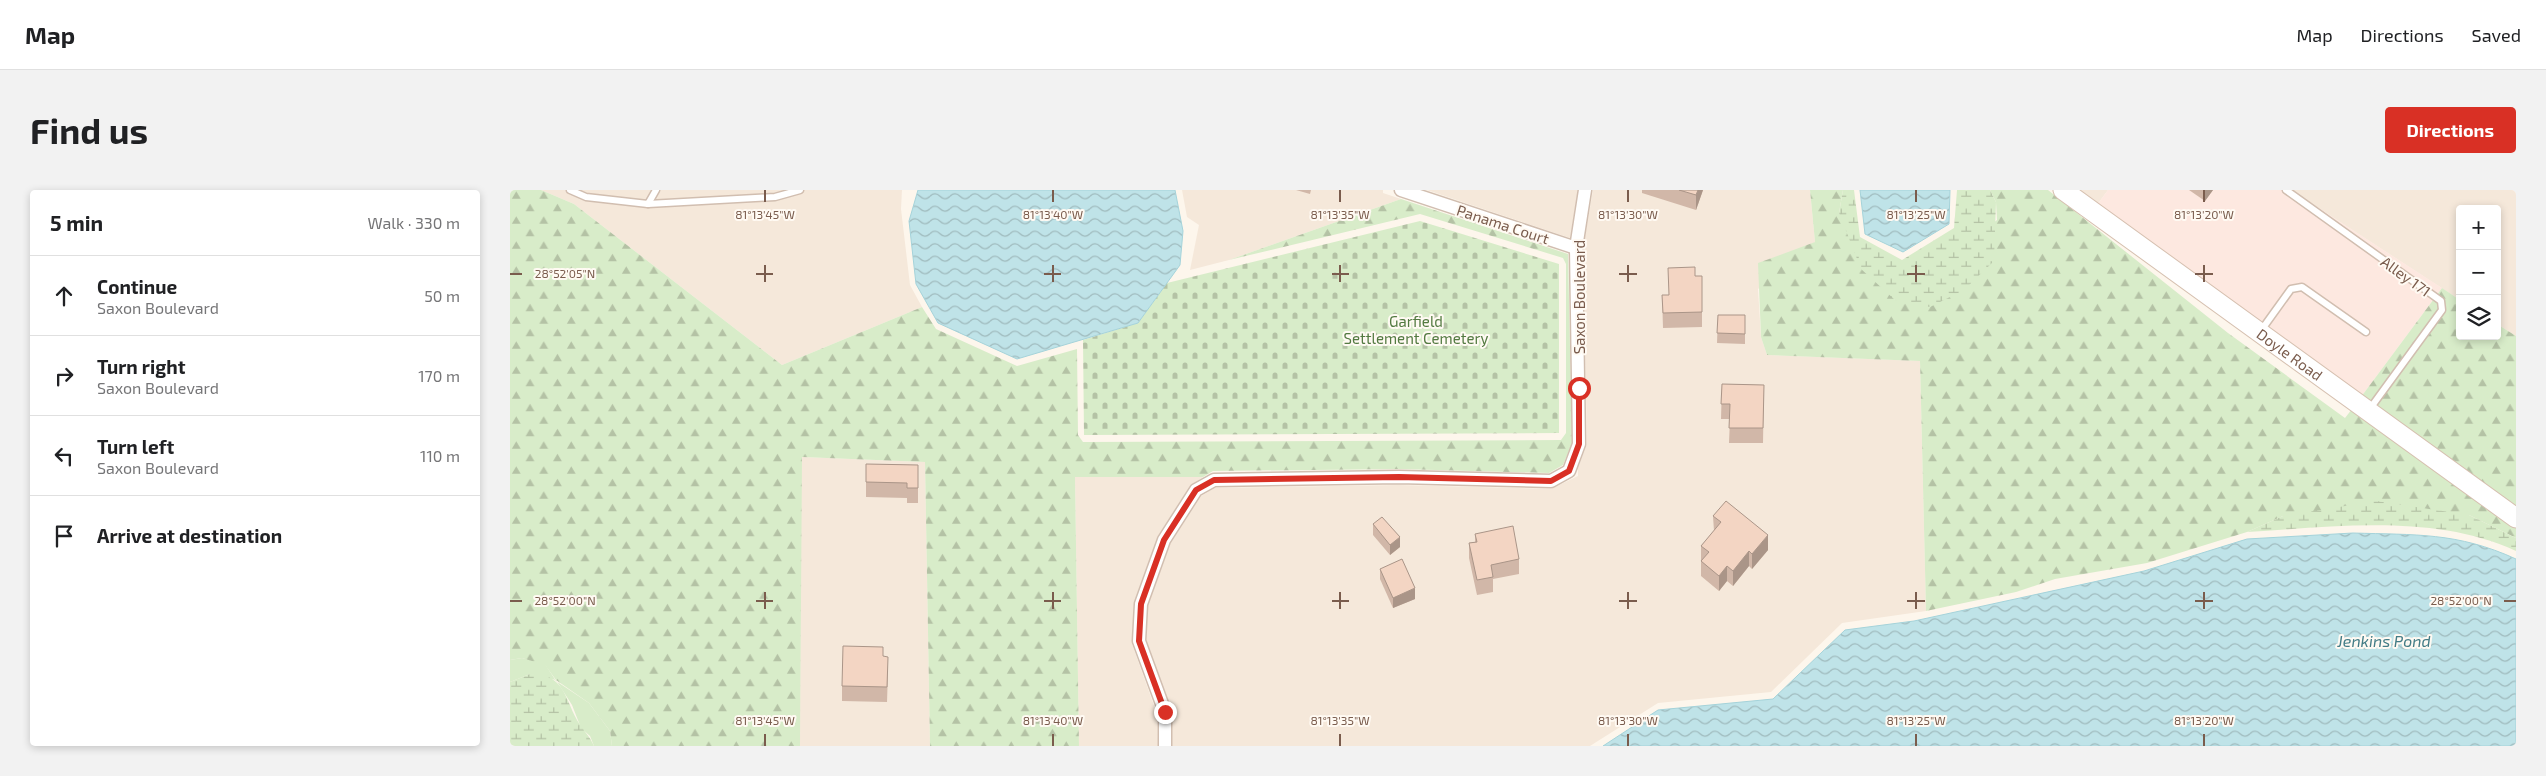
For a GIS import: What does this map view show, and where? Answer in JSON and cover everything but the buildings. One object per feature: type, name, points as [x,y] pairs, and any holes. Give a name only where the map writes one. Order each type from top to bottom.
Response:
[{"type":"main road","name":"Doyle Road","points":[[2062,190],[2516,518]]},
{"type":"street","name":"Panama Court","points":[[1401,190],[1576,248]]},
{"type":"street","name":"Saxon Boulevard","points":[[1165,746],[1165,712],[1139,641],[1141,604],[1164,540],[1196,490],[1214,480],[1399,477],[1551,481],[1569,471],[1579,444],[1576,248],[1586,190]]},
{"type":"lane","points":[[570,190],[586,197],[648,204],[775,197],[800,190]]},
{"type":"lane","points":[[648,204],[656,190]]},
{"type":"lane","name":"Alley 171","points":[[2286,190],[2441,300],[2443,305],[2442,310],[2368,411]]},
{"type":"lane","points":[[2260,333],[2291,289],[2296,287],[2302,287],[2366,332]]},
{"type":"shaded area","points":[[541,190],[902,190],[901,209],[910,285],[922,307],[782,365],[574,204]]},
{"type":"shaded area","points":[[1182,190],[1383,190],[1383,193],[1401,199],[1229,260],[1190,270],[1199,225],[1187,217]]},
{"type":"shaded area","points":[[1427,190],[1578,190],[1570,238]]},
{"type":"shaded area","points":[[1593,190],[1810,190],[1815,242],[1758,289],[1761,337],[1767,355],[1920,361],[1926,611],[1842,623],[1771,692],[1658,703],[1590,746],[1172,746],[1172,712],[1146,640],[1148,605],[1170,544],[1201,496],[1215,488],[1399,485],[1551,489],[1578,476],[1578,468],[1587,444],[1583,249]]},
{"type":"shaded area","points":[[2075,190],[2108,190],[2097,205]]},
{"type":"shaded area","points":[[2108,190],[2291,190],[2442,288],[2361,397],[2097,205]]},
{"type":"shaded area","points":[[2291,190],[2516,190],[2516,336],[2501,327],[2501,205],[2456,205],[2456,297]]},
{"type":"shaded area","points":[[801,457],[925,462],[930,746],[800,746]]},
{"type":"shaded area","points":[[1075,477],[1203,477],[1191,485],[1158,536],[1134,603],[1132,644],[1157,714],[1158,746],[1079,746]]},
{"type":"green space","points":[[510,190],[541,190],[574,204],[782,365],[922,307],[936,329],[1017,366],[1077,349],[1078,435],[1083,442],[1561,440],[1566,433],[1566,264],[1563,258],[1420,214],[1229,260],[1401,199],[1568,254],[1572,443],[1563,465],[1549,473],[1399,469],[1213,471],[1203,477],[1075,477],[1079,746],[930,746],[925,462],[802,457],[800,746],[612,746],[610,731],[589,703],[556,680],[545,665],[522,658],[510,660]]},
{"type":"green space","points":[[1810,190],[1843,190],[1839,213],[1895,300],[1997,220],[1996,202],[1990,190],[2048,190],[2228,333],[2345,418],[2352,409],[2516,528],[2516,538],[2469,515],[2283,516],[2247,532],[2147,563],[2055,579],[2016,592],[1926,611],[1920,361],[1767,355],[1761,337],[1758,263],[1815,242]]},
{"type":"green space","points":[[1843,190],[1854,190],[1860,237],[1902,260],[1954,228],[1957,190],[1990,190],[1996,202],[1994,261],[1964,290],[1930,307],[1895,300],[1861,269],[1839,213]]},
{"type":"green space","name":"Garfield Settlement Cemetery","points":[[1420,221],[1559,264],[1559,433],[1084,435],[1083,340],[1138,323],[1167,283]]},
{"type":"green space","points":[[2442,288],[2456,297],[2456,340],[2501,340],[2501,327],[2516,336],[2516,509],[2361,397]]},
{"type":"green space","points":[[2376,501],[2469,515],[2516,538],[2516,551],[2484,539],[2451,531],[2418,527],[2384,525],[2349,526],[2247,532],[2283,516]]},
{"type":"green space","points":[[522,658],[545,664],[555,680],[530,674],[510,682],[510,660]]},
{"type":"green space","points":[[530,674],[541,675],[556,682],[594,746],[510,746],[510,682]]},
{"type":"green space","points":[[557,682],[589,703],[610,731],[612,746],[594,746],[590,736],[581,728],[572,705]]},
{"type":"water","points":[[918,190],[1175,190],[1183,231],[1180,265],[1138,323],[1017,359],[938,323],[916,284],[909,221]]},
{"type":"water","points":[[1860,190],[1950,190],[1949,224],[1903,252],[1865,234]]},
{"type":"water","name":"Jenkins Pond","points":[[2353,533],[2416,535],[2455,539],[2495,550],[2516,559],[2516,746],[1603,746],[1658,710],[1773,699],[1845,630],[1914,621],[2144,571],[2247,539]]},
{"type":"route","points":[[1165,712],[1139,641],[1141,604],[1164,540],[1196,490],[1214,480],[1399,477],[1551,481],[1569,471],[1579,444],[1579,388]]}]
